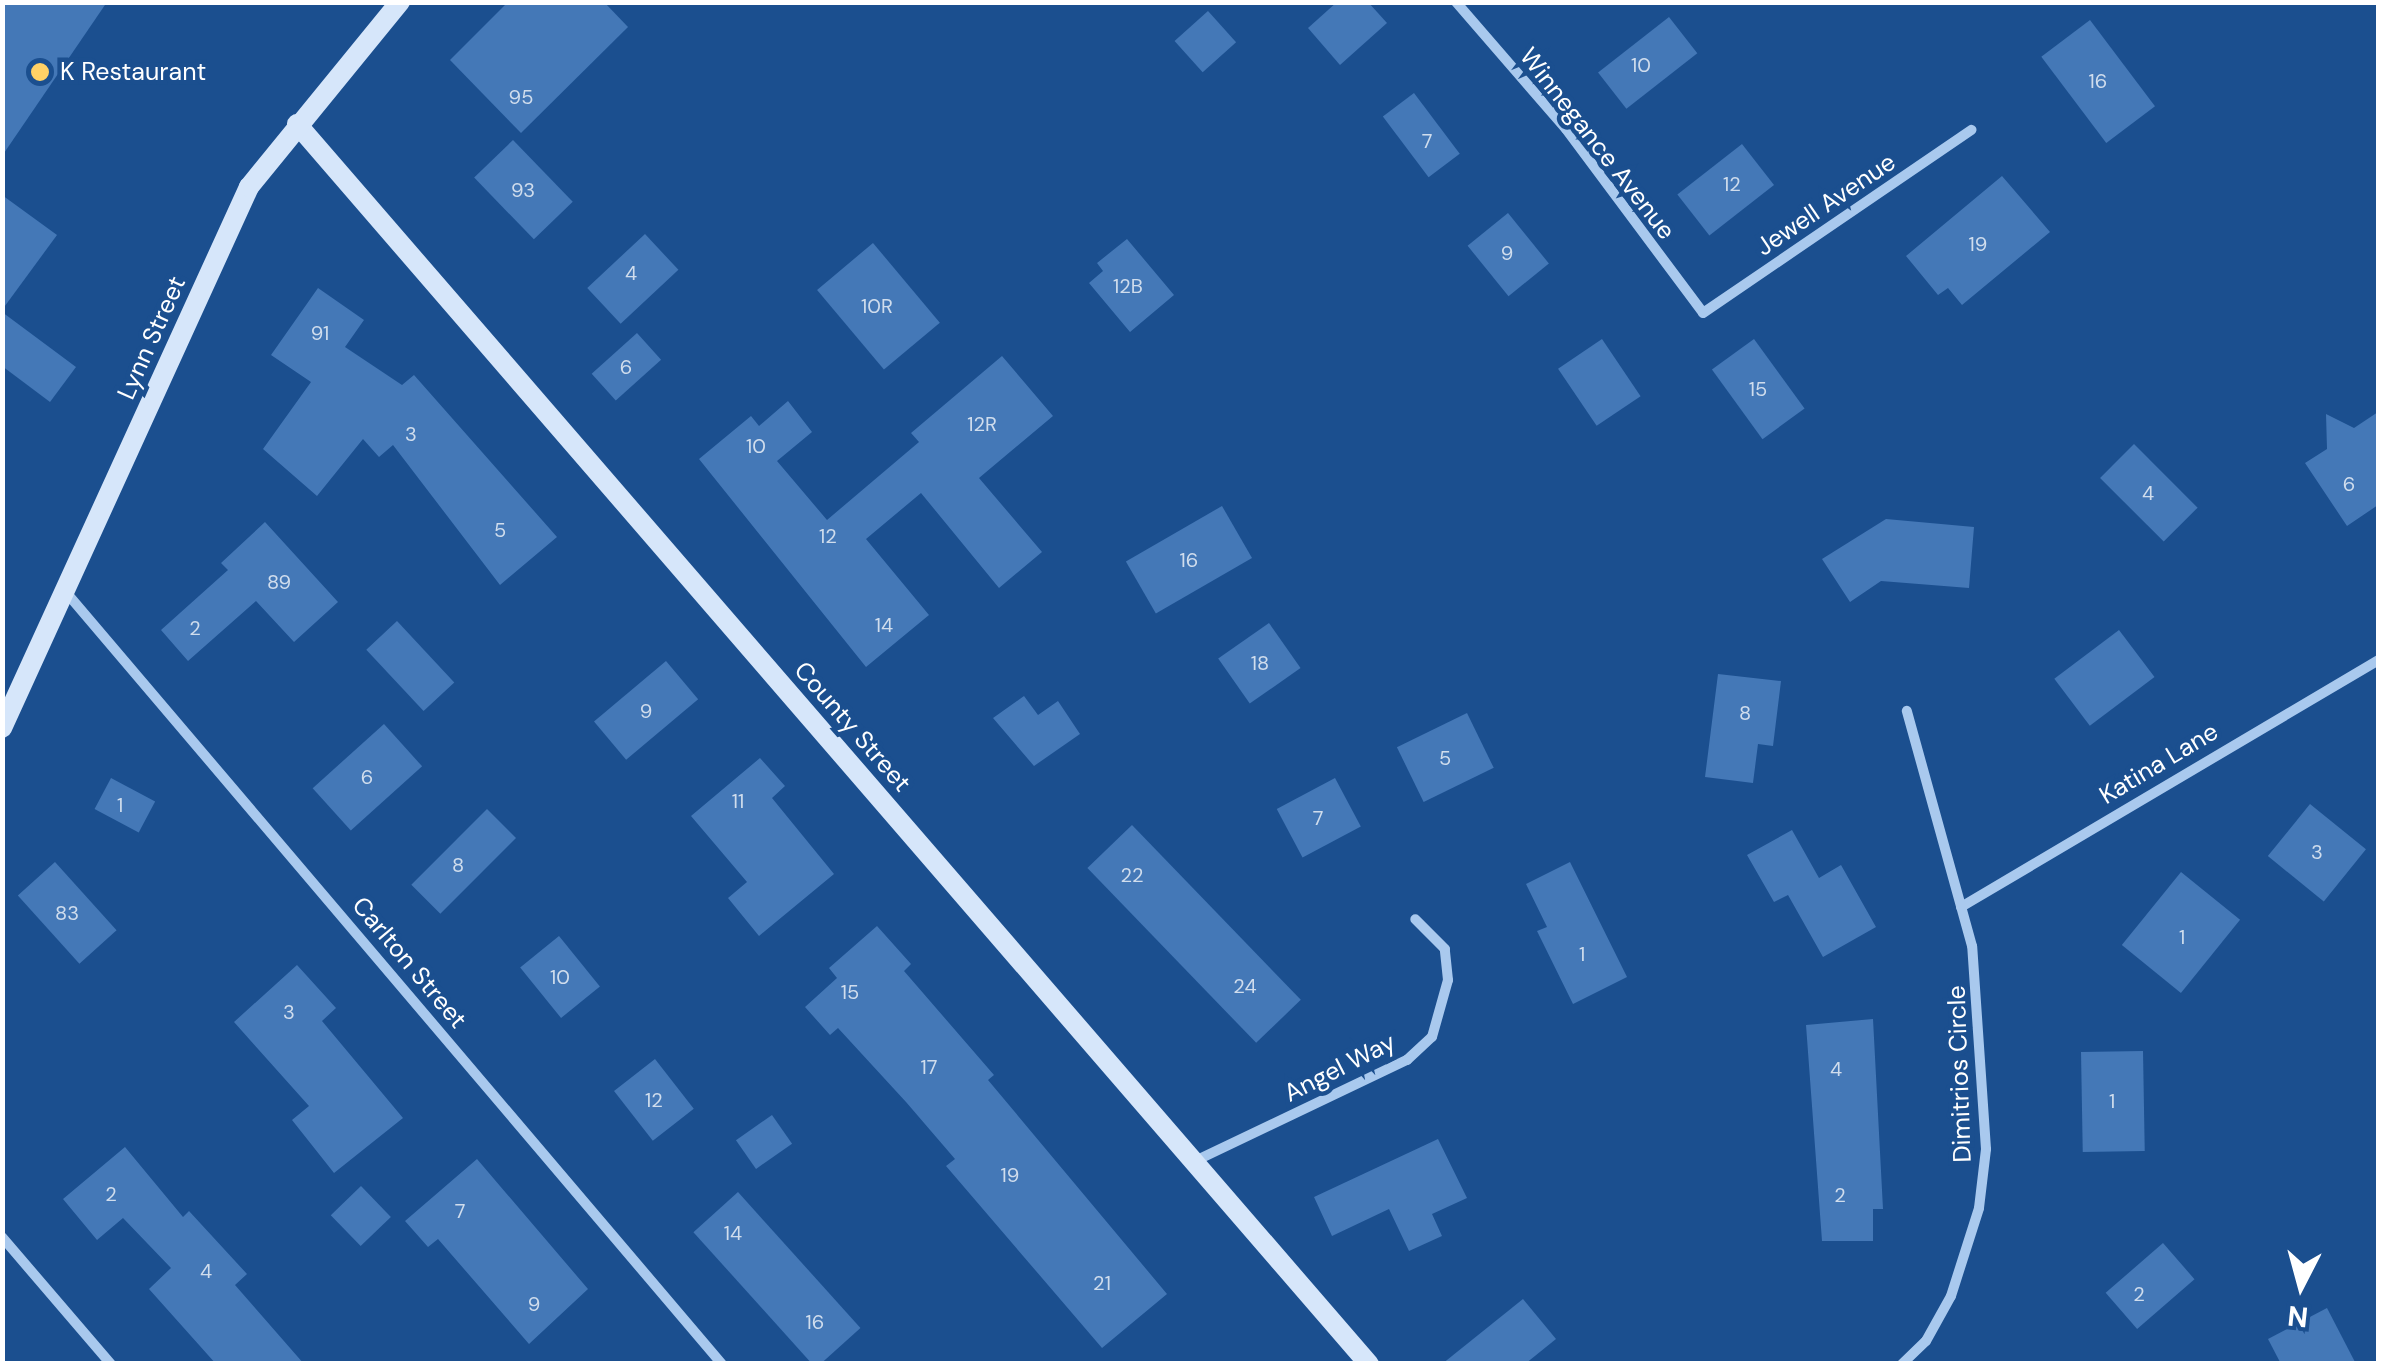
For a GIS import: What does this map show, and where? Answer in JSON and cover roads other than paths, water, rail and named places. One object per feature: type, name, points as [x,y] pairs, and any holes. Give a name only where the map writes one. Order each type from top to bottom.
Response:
[{"type":"main road","name":"Lynn Street","points":[[2,728],[249,188],[297,124],[400,2]]},
{"type":"main road","name":"County Street","points":[[297,124],[1369,1364]]},
{"type":"street","name":"Winnegance Avenue","points":[[1456,2],[1566,129],[1702,313]]},
{"type":"street","name":"Jewell Avenue","points":[[1702,313],[1972,130]]},
{"type":"street","name":"Carlton Street","points":[[65,590],[722,1364]]},
{"type":"street","name":"Katina Lane","points":[[1962,907],[2378,660]]},
{"type":"street","name":"Dimitrios Circle","points":[[1902,1364],[1926,1341],[1951,1296],[1979,1208],[1983,1024],[1962,907],[1907,711]]},
{"type":"street","name":"Angel Way","points":[[1195,1162],[1407,1060],[1432,1037],[1448,980],[1445,949],[1415,919]]},
{"type":"street","points":[[2,1238],[111,1364]]},
{"type":"place","name":"K Restaurant","points":[[40,72]]}]
